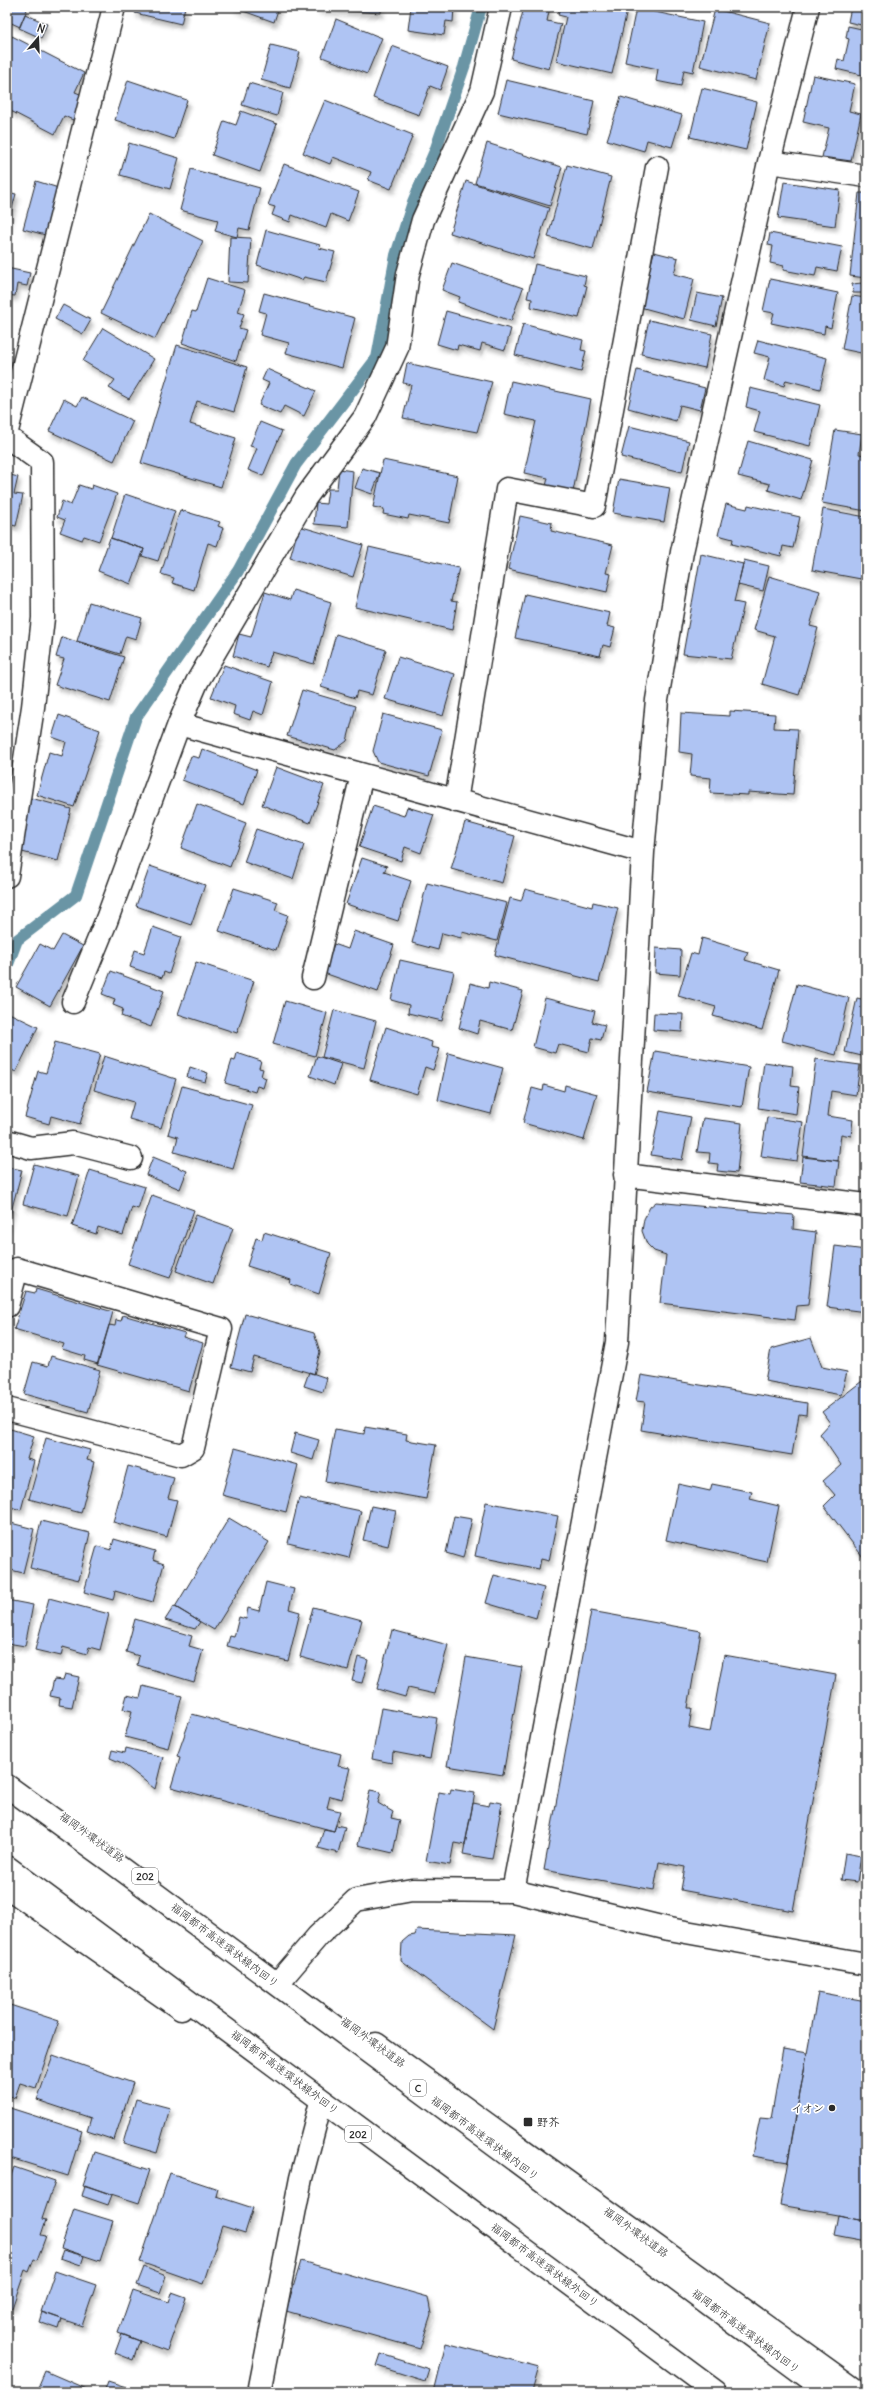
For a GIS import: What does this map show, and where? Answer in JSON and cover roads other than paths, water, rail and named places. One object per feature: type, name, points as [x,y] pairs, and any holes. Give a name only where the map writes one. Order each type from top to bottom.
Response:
[{"type":"main road","points":[[7,431],[114,7]]},
{"type":"main road","points":[[73,1002],[107,919],[179,724],[197,682],[306,497],[365,417],[397,348],[408,274],[423,220],[482,91],[501,7]]},
{"type":"main road","points":[[513,1891],[616,1342],[643,852],[657,700],[682,552],[769,162],[808,7]]},
{"type":"main road","points":[[769,162],[866,176]]},
{"type":"main road","points":[[456,801],[507,489],[594,506],[657,166]]},
{"type":"main road","points":[[7,437],[42,462],[43,618],[33,707],[7,876]]},
{"type":"main road","points":[[179,724],[643,852]]},
{"type":"main road","points":[[313,978],[362,775]]},
{"type":"main road","points":[[7,1141],[31,1148],[73,1144],[131,1158]]},
{"type":"main road","points":[[625,1175],[866,1205]]},
{"type":"main road","points":[[7,1306],[17,1269],[221,1329],[193,1448],[181,1456],[7,1409]]},
{"type":"main road","name":"福岡外環状道路","points":[[7,1774],[283,1977],[858,2392]]},
{"type":"main road","name":"福岡都市高速環状線内回り","points":[[7,1786],[125,1871],[828,2392]]},
{"type":"main road","name":"福岡都市高速環状線外回り","points":[[7,1867],[716,2392]]},
{"type":"main road","name":"202","points":[[7,1887],[320,2106],[700,2392]]},
{"type":"main road","points":[[283,1977],[318,1936],[356,1900],[412,1890],[513,1891],[669,1929],[866,1964]]},
{"type":"main road","points":[[259,2392],[300,2178],[320,2106]]},
{"type":"waterway","points":[[7,967],[17,940],[76,895],[136,717],[238,571],[296,464],[377,358],[396,255],[413,202],[435,151],[464,67],[481,7]]},
{"type":"place","name":"イオン","points":[[832,2108]]},
{"type":"place","name":"野芥","points":[[528,2122]]}]
